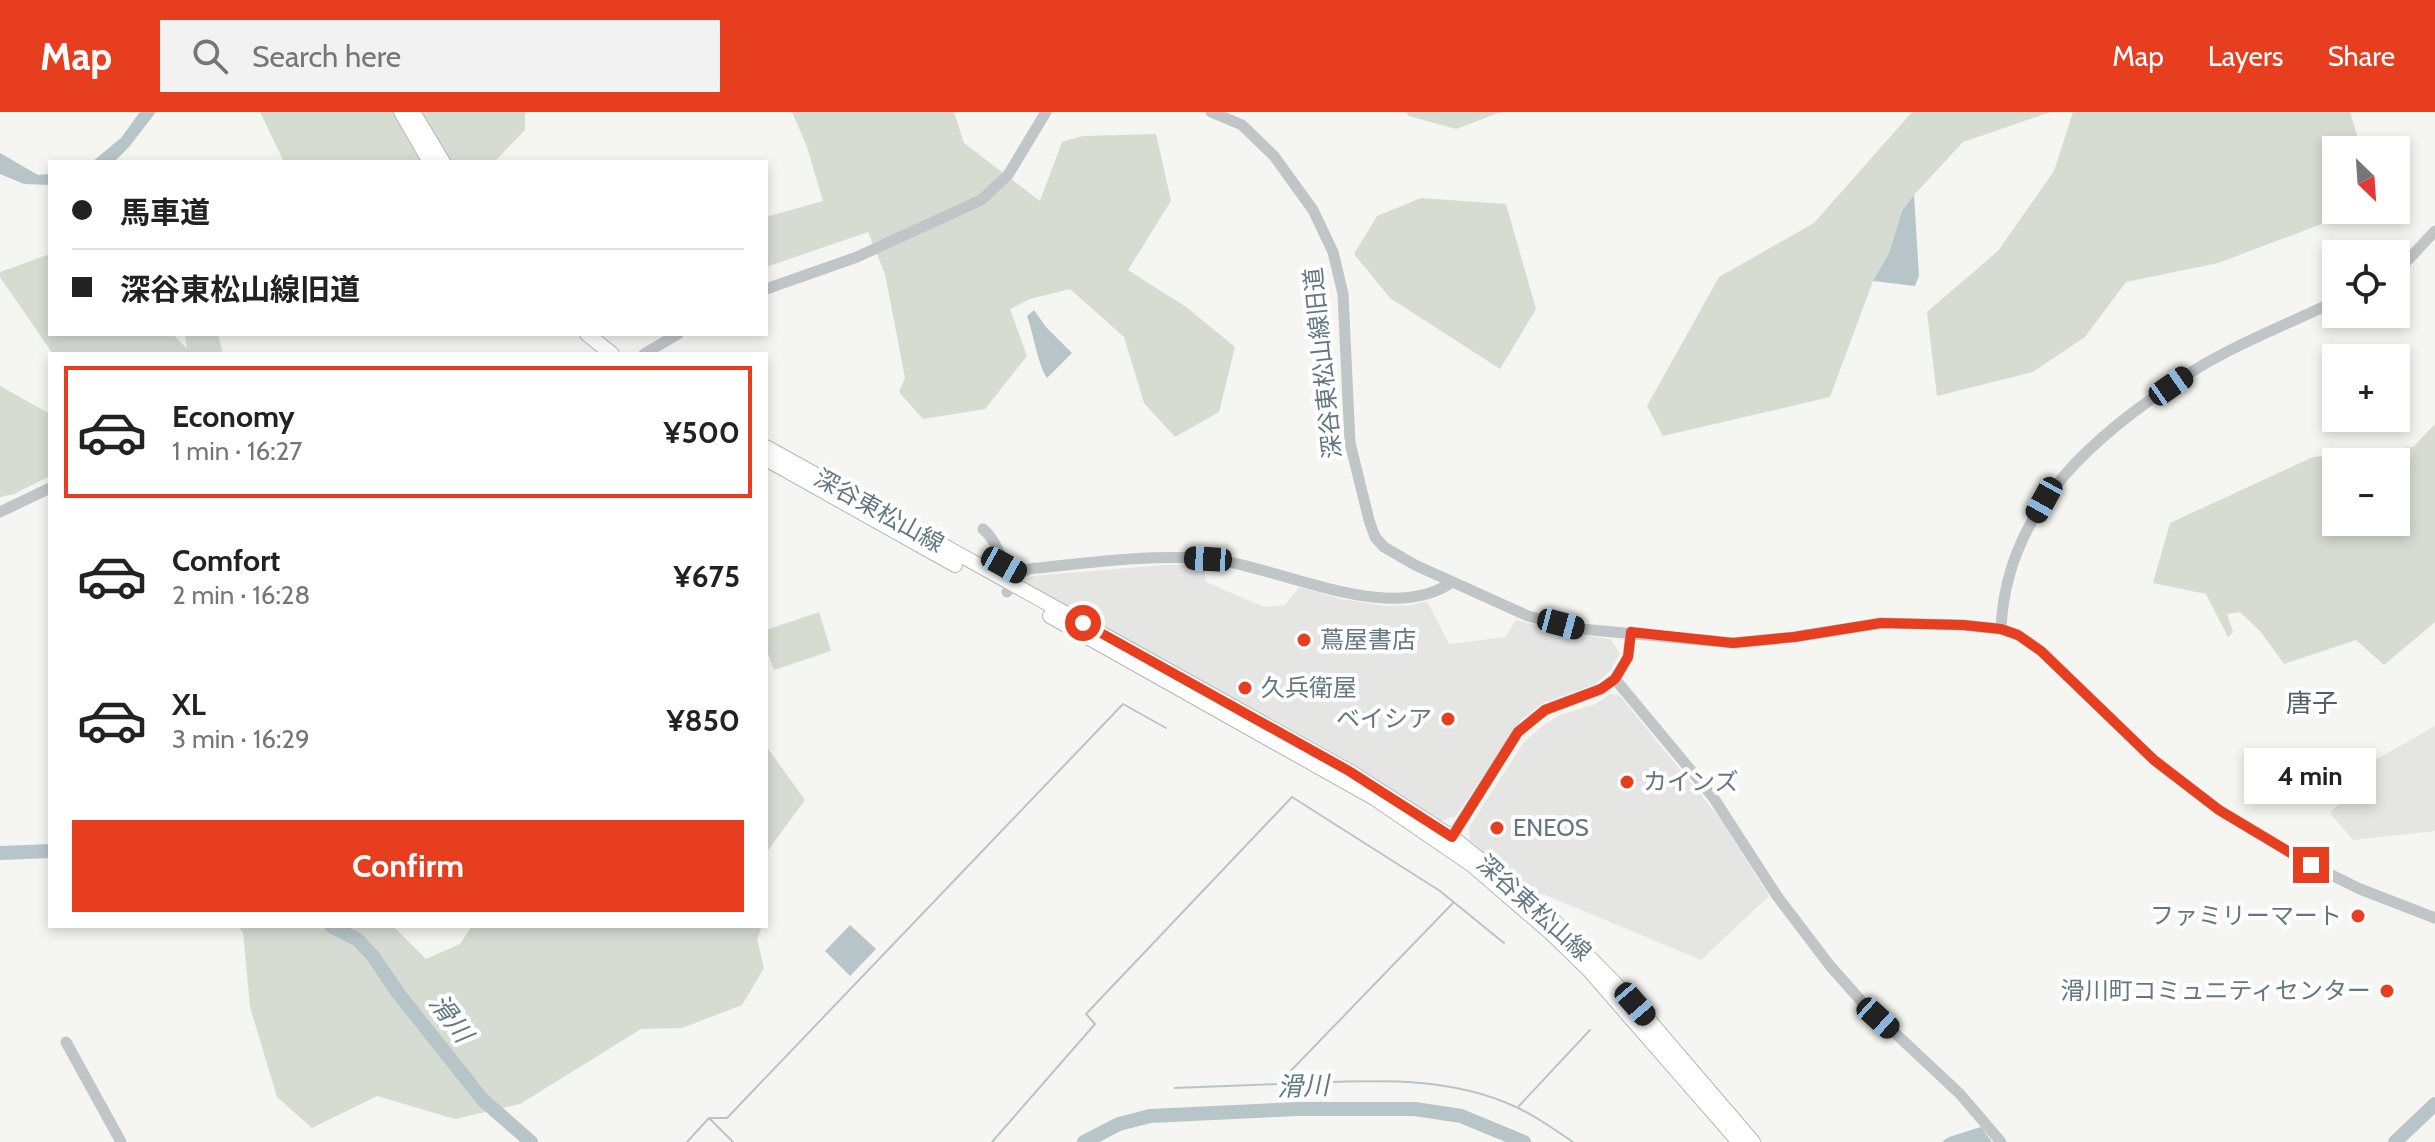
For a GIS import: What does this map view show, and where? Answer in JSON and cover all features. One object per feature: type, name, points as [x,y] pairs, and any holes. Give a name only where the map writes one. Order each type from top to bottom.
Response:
[{"type":"main road","points":[[401,112],[429,160]]},
{"type":"main road","points":[[413,112],[442,160]]},
{"type":"main road","points":[[576,336],[596,352]]},
{"type":"main road","points":[[590,336],[610,352]]},
{"type":"main road","name":"深谷東松山線","points":[[768,448],[1349,771],[1533,901],[1635,1004],[1753,1142]]},
{"type":"main road","name":"深谷東松山線","points":[[768,460],[1013,583]]},
{"type":"main road","name":"深谷東松山線","points":[[1449,842],[1589,970],[1739,1142]]},
{"type":"street","points":[[768,288],[857,257],[981,200],[1008,175],[1046,112]]},
{"type":"street","name":"深谷東松山線旧道","points":[[1211,112],[1242,125],[1274,156],[1313,210],[1333,252],[1343,294],[1350,443],[1375,537],[1384,547],[1528,616],[1581,629],[1733,643],[1881,623],[1963,625],[2001,629],[2018,635],[2041,651],[2154,760],[2219,810],[2311,865],[2360,889],[2435,918]]},
{"type":"street","points":[[2410,258],[2435,231]]},
{"type":"street","points":[[2001,629],[2003,590],[2017,550],[2061,476],[2147,403],[2195,370],[2322,308]]},
{"type":"street","points":[[647,352],[675,336]]},
{"type":"street","points":[[0,512],[48,489]]},
{"type":"street","points":[[983,529],[993,538],[1013,583],[1029,569],[1171,557],[1236,563],[1379,599],[1425,594],[1452,582]]},
{"type":"street","points":[[1449,842],[1511,743],[1527,723],[1545,710],[1601,689],[1615,679],[1628,657],[1631,632]]},
{"type":"street","points":[[1615,679],[1713,797],[1769,884],[1824,959],[1864,1004],[1960,1094],[2001,1142]]},
{"type":"street","points":[[66,1042],[121,1142]]},
{"type":"shaded area","points":[[140,112],[156,112],[116,160],[94,160],[121,138]]},
{"type":"shaded area","points":[[260,112],[525,112],[525,130],[496,160],[283,160]]},
{"type":"shaded area","points":[[792,112],[954,112],[964,143],[1040,201],[1062,142],[1083,136],[1156,134],[1171,201],[1128,270],[1186,307],[1235,347],[1219,412],[1175,437],[1144,403],[1124,337],[1070,289],[1030,299],[1010,309],[1027,356],[985,409],[923,419],[899,392],[905,378],[885,274],[868,232],[768,266],[768,216],[823,201],[807,147]]},
{"type":"shaded area","points":[[1406,112],[1501,112],[1456,129],[1409,116]]},
{"type":"shaded area","points":[[1912,112],[2051,112],[1963,142],[1914,195],[1902,211],[1889,253],[1873,281],[1830,397],[1663,436],[1647,406],[1719,277],[1814,223]]},
{"type":"shaded area","points":[[2073,112],[2350,112],[2357,136],[2322,136],[2322,224],[2218,263],[2126,282],[2085,337],[2033,372],[1937,396],[1927,312],[1998,251],[2054,171]]},
{"type":"shaded area","points":[[0,153],[38,175],[48,174],[48,185],[24,184],[0,174]]},
{"type":"shaded area","points":[[1914,195],[1919,276],[1915,286],[1873,281],[1889,253],[1902,211]]},
{"type":"shaded area","points":[[1421,198],[1506,204],[1536,309],[1500,369],[1390,298],[1354,254],[1377,216]]},
{"type":"shaded area","points":[[48,255],[48,336],[175,336],[187,349],[185,336],[218,336],[222,352],[52,352],[0,277],[0,272]]},
{"type":"shaded area","points":[[1034,310],[1072,353],[1047,378],[1027,316]]},
{"type":"shaded area","points":[[0,386],[48,413],[48,477],[14,494],[0,497]]},
{"type":"shaded area","points":[[2435,424],[2435,622],[2384,665],[2356,640],[2284,664],[2260,631],[2240,612],[2227,614],[2233,632],[2228,637],[2206,594],[2153,583],[2170,523],[2313,457],[2322,456],[2322,536],[2410,536],[2410,448],[2403,448],[2413,447]]},
{"type":"shaded area","points":[[1165,565],[1204,565],[1206,582],[1264,607],[1285,605],[1299,587],[1341,599],[1385,606],[1427,601],[1449,644],[1505,637],[1516,620],[1567,633],[1610,639],[1620,653],[1611,670],[1596,684],[1543,703],[1520,721],[1456,816],[1441,821],[1345,759],[1028,584],[1027,579],[1032,576]]},
{"type":"shaded area","points":[[819,612],[831,651],[774,670],[768,654],[768,629]]},
{"type":"shaded area","points":[[1610,694],[1619,695],[1719,817],[1769,896],[1701,960],[1543,894],[1536,896],[1470,841],[1469,827],[1524,742],[1560,715],[1596,704]]},
{"type":"shaded area","points":[[2435,726],[2435,831],[2353,840],[2330,813],[2339,804],[2344,791],[2377,759]]},
{"type":"shaded area","points":[[768,749],[805,800],[768,850]]},
{"type":"shaded area","points":[[850,925],[876,949],[850,976],[825,951]]},
{"type":"shaded area","points":[[240,928],[395,928],[426,959],[460,944],[471,928],[761,928],[757,939],[764,968],[742,1005],[682,1028],[641,1029],[520,1104],[455,1119],[377,1096],[312,1128],[277,1097],[250,1007],[243,932]]},
{"type":"shaded area","points":[[1981,1127],[1992,1142],[1942,1142],[1949,1137]]},
{"type":"waterway","points":[[687,1142],[709,1118],[727,1118],[1123,704],[1166,728]]},
{"type":"waterway","points":[[992,1142],[1095,1024],[1086,1014],[1292,797],[1440,891],[1504,943]]},
{"type":"waterway","name":"滑川","points":[[0,853],[48,851]]},
{"type":"waterway","points":[[1175,1088],[1278,1084],[1453,903]]},
{"type":"waterway","name":"滑川","points":[[335,928],[358,940],[373,956],[398,993],[483,1100],[531,1142]]},
{"type":"waterway","points":[[1519,1106],[1590,1030]]},
{"type":"waterway","points":[[1279,1084],[1369,1081],[1459,1088],[1516,1107],[1573,1142]]},
{"type":"waterway","name":"滑川","points":[[2395,1142],[2435,1104]]},
{"type":"waterway","name":"滑川","points":[[1084,1142],[1119,1124],[1150,1116],[1298,1109],[1415,1109],[1461,1116],[1524,1142]]},
{"type":"waterway","points":[[710,1119],[733,1142]]},
{"type":"place","name":"蔦屋書店","points":[[1304,640]]},
{"type":"place","name":"久兵衛屋","points":[[1245,688]]},
{"type":"place","name":"ベイシア","points":[[1448,719]]},
{"type":"place","name":"カインズ","points":[[1627,782]]},
{"type":"place","name":"ENEOS","points":[[1497,828]]},
{"type":"place","name":"ファミリーマート","points":[[2358,916]]},
{"type":"place","name":"滑川町コミュニティセンター","points":[[2387,991]]},
{"type":"district","name":"唐子","points":[[2312,703]]},
{"type":"route","points":[[1083,623],[1349,771],[1452,837],[1518,732],[1545,710],[1601,689],[1615,679],[1628,657],[1631,632],[1733,643],[1881,623],[2001,629],[2018,635],[2041,651],[2154,760],[2219,810],[2311,865]]}]
